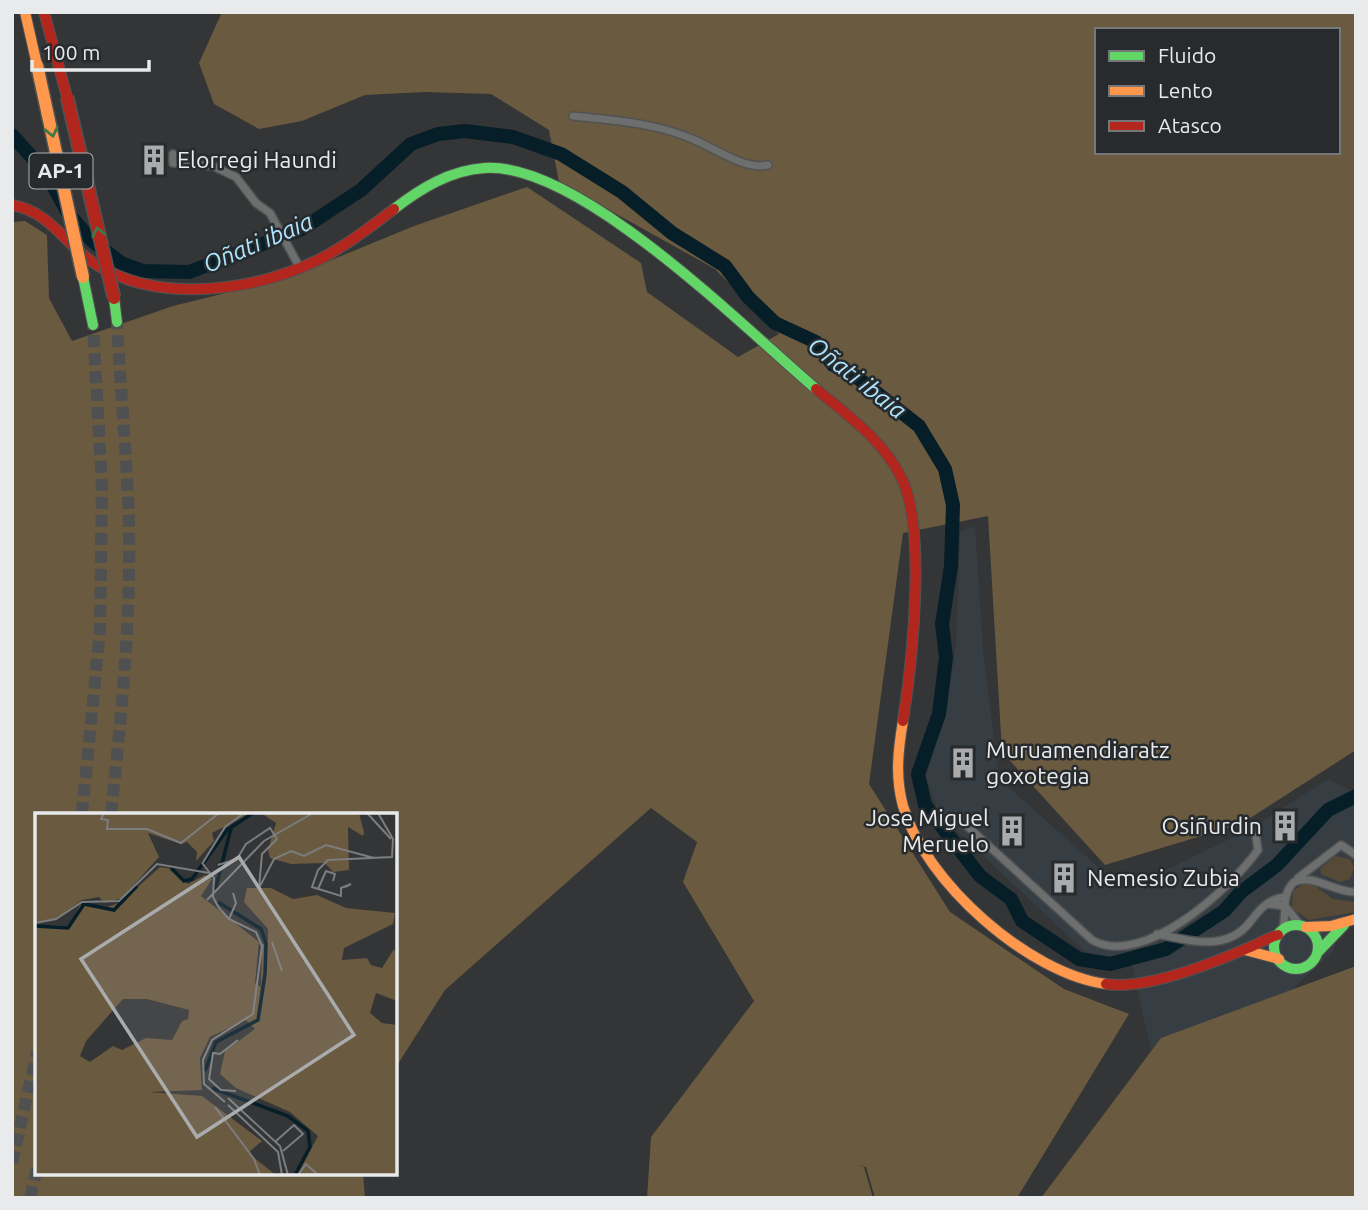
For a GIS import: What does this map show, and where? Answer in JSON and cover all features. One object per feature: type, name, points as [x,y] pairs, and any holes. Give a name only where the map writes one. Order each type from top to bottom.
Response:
[{"type":"main road","name":"AP-1","points":[[25,12],[93,326]]},
{"type":"main road","name":"AP-1","points":[[44,12],[67,97],[114,298],[117,322]]},
{"type":"main road","points":[[12,205],[43,213],[92,262],[138,285],[173,288],[224,285],[300,268],[332,253],[358,236],[423,186],[462,171],[489,168],[520,171],[561,187],[655,250],[746,325],[870,436],[900,475],[912,509],[915,547],[908,677],[897,786],[905,815],[943,873],[971,906],[1018,947],[1050,969],[1088,983],[1136,984],[1244,950],[1292,925],[1351,921]]},
{"type":"main road","points":[[1280,933],[1274,948],[1279,959],[1288,967],[1297,969],[1306,966],[1328,938],[1351,921]]},
{"type":"main road","points":[[1303,926],[1316,937],[1317,954]]},
{"type":"main road","points":[[1244,950],[1279,959]]},
{"type":"street","points":[[573,116],[655,127],[697,141],[747,163],[760,167],[768,164]]},
{"type":"street","points":[[173,154],[173,163],[213,166],[236,177],[256,203],[270,212],[300,268]]},
{"type":"street","points":[[967,826],[1092,940],[1104,946],[1121,945],[1157,934],[1212,901],[1235,879],[1258,850],[1256,837]]},
{"type":"street","points":[[1280,933],[1285,897],[1294,882],[1342,845],[1356,855]]},
{"type":"street","points":[[1294,882],[1308,878],[1334,890],[1356,892]]},
{"type":"street","points":[[1157,934],[1209,942],[1235,936],[1266,904],[1285,897]]},
{"type":"street","points":[[1266,904],[1285,906],[1303,926]]},
{"type":"shaded area","points":[[222,12],[1356,12],[1356,750],[1241,824],[1105,865],[1002,752],[988,516],[903,533],[869,784],[950,912],[1064,989],[1129,1014],[1017,1198],[875,1198],[866,1167],[858,1165],[864,1167],[873,1198],[647,1198],[651,1137],[754,1001],[683,882],[697,842],[651,808],[445,990],[397,1065],[397,813],[35,813],[35,1175],[363,1175],[365,1198],[12,1198],[12,222],[25,221],[47,235],[49,298],[72,341],[173,306],[290,277],[414,226],[527,187],[641,263],[647,292],[738,357],[779,334],[715,269],[559,182],[549,130],[491,94],[424,92],[365,95],[302,121],[259,129],[214,104],[199,63]]},
{"type":"shaded area","points":[[975,526],[983,649],[997,765],[1004,783],[1113,880],[1131,887],[1250,829],[1328,779],[1356,793],[1356,911],[1345,915],[1333,951],[1263,1017],[1153,1060],[1130,956],[1101,957],[1084,951],[939,814],[926,777],[947,701],[956,646],[960,532]]},
{"type":"shaded area","points":[[1335,856],[1350,859],[1354,868],[1350,879],[1340,882],[1321,874],[1320,869]]},
{"type":"shaded area","points":[[1304,883],[1312,884],[1333,899],[1356,902],[1356,912],[1309,920],[1292,908],[1293,891]]},
{"type":"shaded area","points":[[1356,966],[1356,1198],[1041,1198],[1161,1038]]},
{"type":"waterway","name":"Oñati ibaia","points":[[12,135],[46,173],[68,213],[90,239],[121,263],[143,271],[189,272],[302,229],[361,190],[411,144],[438,134],[465,131],[513,137],[561,154],[622,192],[672,233],[725,266],[748,297],[775,323],[816,342],[833,365],[854,375],[919,426],[945,469],[953,505],[951,566],[942,624],[946,657],[939,714],[918,774],[925,805],[980,876],[1011,899],[1022,921],[1079,959],[1110,964],[1166,949],[1224,911],[1241,892],[1277,865],[1328,810],[1356,796]]},
{"type":"tunnel","points":[[111,813],[123,695],[129,576],[128,497],[117,322]]},
{"type":"tunnel","points":[[82,813],[100,630],[102,487],[93,325]]},
{"type":"tunnel","points":[[12,1163],[35,1061]]},
{"type":"tunnel","points":[[30,1198],[35,1175]]},
{"type":"traffic: fast","points":[[394,209],[436,182],[460,172],[485,168],[524,173],[567,191],[659,253],[816,389]]},
{"type":"traffic: fast","points":[[83,277],[93,325]]},
{"type":"traffic: fast","points":[[114,298],[117,322]]},
{"type":"traffic: fast","points":[[1296,925],[1311,932],[1318,947],[1311,962],[1296,969],[1281,962],[1274,947],[1281,932],[1296,925]]},
{"type":"traffic: fast","points":[[1318,952],[1344,925]]},
{"type":"traffic: slow","points":[[25,12],[37,65]]},
{"type":"traffic: slow","points":[[37,65],[83,277]]},
{"type":"traffic: slow","points":[[903,721],[898,764],[900,795],[915,835],[933,864],[984,920],[1014,943],[1045,963],[1076,977],[1106,984]]},
{"type":"traffic: slow","points":[[1306,927],[1331,926],[1356,919]]},
{"type":"traffic: slow","points":[[1245,950],[1279,959]]},
{"type":"traffic: jam","points":[[44,12],[67,97]]},
{"type":"traffic: jam","points":[[67,97],[114,298]]},
{"type":"traffic: jam","points":[[12,205],[26,209],[48,222],[97,265],[122,277],[149,285],[178,289],[237,285],[293,271],[338,249],[394,209]]},
{"type":"traffic: jam","points":[[816,389],[863,429],[884,451],[901,477],[909,499],[914,528],[915,596],[903,721]]},
{"type":"traffic: jam","points":[[1106,984],[1140,983],[1178,974],[1278,935]]},
{"type":"place","name":"Elorregi Haundi","points":[[154,160]]},
{"type":"place","name":"Muruamendiaratz goxotegia","points":[[963,763]]},
{"type":"place","name":"Osiñurdin","points":[[1285,826]]},
{"type":"place","name":"Jose Miguel Meruelo","points":[[1012,831]]},
{"type":"place","name":"Nemesio Zubia","points":[[1064,878]]}]
